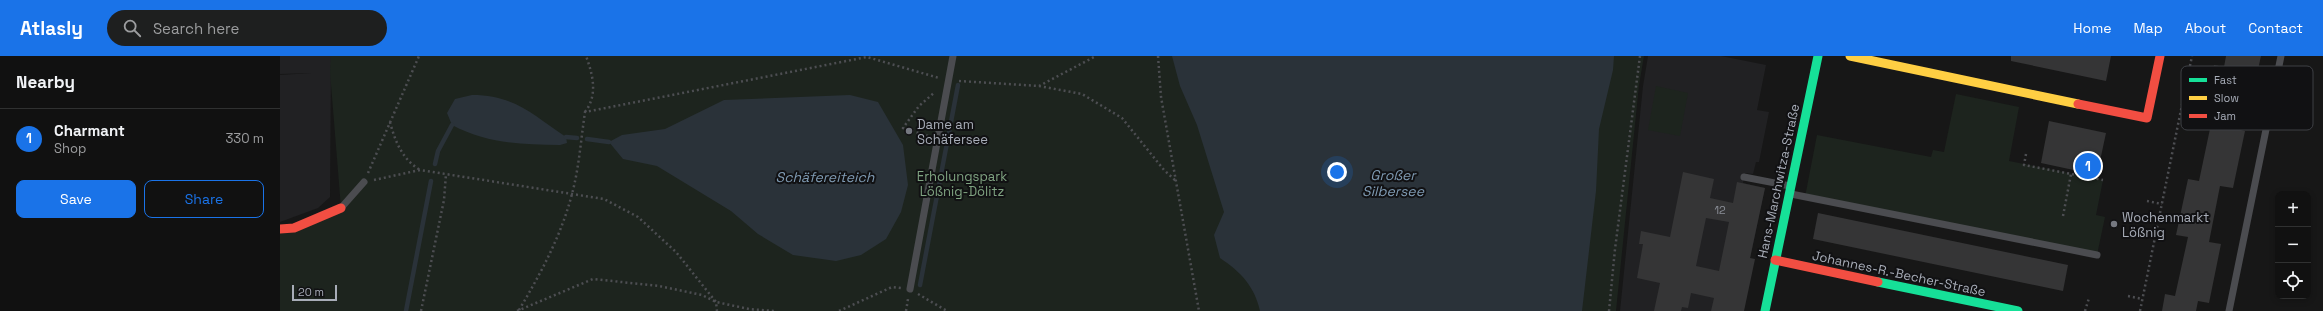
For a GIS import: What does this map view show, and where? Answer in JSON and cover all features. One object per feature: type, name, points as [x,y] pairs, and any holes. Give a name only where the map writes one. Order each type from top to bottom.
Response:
[{"type":"street","name":"Hans-Marchwitza-Straße","points":[[1765,311],[1818,56]]},
{"type":"street","points":[[1850,56],[2147,118],[2160,56]]},
{"type":"street","points":[[280,229],[294,228],[341,208]]},
{"type":"street","name":"Johannes-R.-Becher-Straße","points":[[1775,260],[2018,311]]},
{"type":"lane","points":[[910,289],[953,56]]},
{"type":"lane","points":[[2279,66],[2281,56]]},
{"type":"lane","points":[[2229,311],[2266,130]]},
{"type":"lane","points":[[1744,178],[1789,190],[2097,255]]},
{"type":"lane","points":[[341,208],[364,182]]},
{"type":"path","points":[[364,182],[419,56]]},
{"type":"path","points":[[518,310],[546,266],[560,232],[572,193],[585,112],[591,104],[593,78],[586,56]]},
{"type":"path","points":[[1039,86],[1084,64],[1096,56]]},
{"type":"path","points":[[1158,56],[1161,97],[1199,311]]},
{"type":"path","points":[[1610,311],[1615,249],[1640,56]]},
{"type":"path","points":[[2190,66],[2192,56]]},
{"type":"path","points":[[585,112],[867,57],[948,80],[1039,86],[1082,94],[1122,118],[1164,170],[1177,182]]},
{"type":"path","points":[[938,140],[904,128],[919,106],[948,80]]},
{"type":"path","points":[[2140,311],[2181,110]]},
{"type":"path","points":[[390,122],[394,139],[402,152],[411,165],[420,170],[604,199],[638,216],[676,252],[716,302],[717,311]]},
{"type":"path","points":[[2026,154],[2024,164],[2103,180]]},
{"type":"path","points":[[364,182],[420,170]]},
{"type":"path","points":[[421,311],[444,200],[446,174]]},
{"type":"path","points":[[2063,216],[2071,174]]},
{"type":"path","points":[[2147,201],[2162,204]]},
{"type":"path","points":[[518,310],[593,279],[659,286],[702,295],[716,302],[750,310],[774,311]]},
{"type":"path","points":[[839,311],[892,287],[910,289],[947,311]]},
{"type":"path","points":[[2128,296],[2142,299]]},
{"type":"path","points":[[2086,311],[2088,298]]},
{"type":"shaded area","points":[[280,56],[331,56],[330,197],[318,208],[280,222],[280,75],[311,73],[280,74]]},
{"type":"shaded area","points":[[1648,56],[1721,56],[1766,65],[1757,110],[1769,112],[1759,162],[1756,162],[1753,174],[1745,173],[1743,183],[1765,188],[1739,311],[1620,311],[1643,86]]},
{"type":"green space","name":"Erholungspark Lößnig-Dölitz","points":[[331,56],[1644,56],[1639,85],[1616,311],[280,311],[280,229],[341,208],[330,72]]},
{"type":"green space","points":[[1656,86],[1688,93],[1680,136],[1648,130]]},
{"type":"green space","points":[[1956,94],[2019,107],[2009,161],[2103,180],[2096,215],[2105,217],[2097,255],[1805,197],[1817,135],[1931,157],[1933,150],[1944,152]]},
{"type":"water","name":"Großer Silbersee","points":[[1172,56],[1614,56],[1613,70],[1599,129],[1596,191],[1582,311],[1260,311],[1258,302],[1251,287],[1241,275],[1220,258],[1214,235],[1224,212],[1197,125],[1180,86]]},
{"type":"water","points":[[472,95],[500,98],[512,102],[533,114],[566,137],[567,143],[560,145],[504,142],[478,136],[452,125],[447,113],[455,99]]},
{"type":"water","name":"Schäfereiteich","points":[[850,95],[878,102],[903,145],[908,185],[901,212],[886,239],[861,255],[836,261],[793,255],[758,234],[731,211],[657,166],[623,159],[609,142],[622,135],[665,129],[724,100]]},
{"type":"building","points":[[2011,56],[2111,56],[2106,81],[2011,61]]},
{"type":"building","points":[[2226,56],[2261,56],[2259,66],[2224,66]]},
{"type":"building","points":[[2049,121],[2106,133],[2097,175],[2041,163]]},
{"type":"building","points":[[2210,130],[2245,131],[2233,188],[2220,186],[2209,242],[2221,244],[2209,303],[2198,301],[2196,311],[2162,311],[2165,294],[2175,296],[2188,237],[2176,235],[2188,179],[2199,181]]},
{"type":"building","points":[[1683,172],[1714,179],[1710,198],[1733,203],[1737,182],[1765,188],[1750,258],[1755,259],[1744,311],[1711,311],[1714,298],[1691,293],[1688,308],[1682,307],[1681,311],[1654,311],[1660,283],[1637,278],[1643,244],[1639,244],[1641,231],[1670,237]],"holes":[[[1706,218],[1729,222],[1719,271],[1696,266]]]},
{"type":"building","points":[[1818,213],[2068,265],[2063,291],[1813,239]]},
{"type":"waterway","points":[[920,285],[958,85]]},
{"type":"waterway","points":[[435,164],[438,151],[452,125]]},
{"type":"waterway","points":[[566,137],[577,138]]},
{"type":"waterway","points":[[587,139],[609,142]]},
{"type":"waterway","points":[[406,311],[431,181]]},
{"type":"traffic: fast","points":[[1765,311],[1818,56]]},
{"type":"traffic: fast","points":[[1878,282],[2018,311]]},
{"type":"traffic: slow","points":[[1850,56],[2078,104]]},
{"type":"traffic: jam","points":[[2078,104],[2147,118],[2160,56]]},
{"type":"traffic: jam","points":[[280,229],[294,228],[341,208]]},
{"type":"traffic: jam","points":[[1775,260],[1878,282]]},
{"type":"place","name":"Dame am Schäfersee","points":[[909,131]]},
{"type":"place","name":"Charmant","points":[[2088,166]]},
{"type":"place","name":"Wochenmarkt Lößnig","points":[[2114,224]]}]
